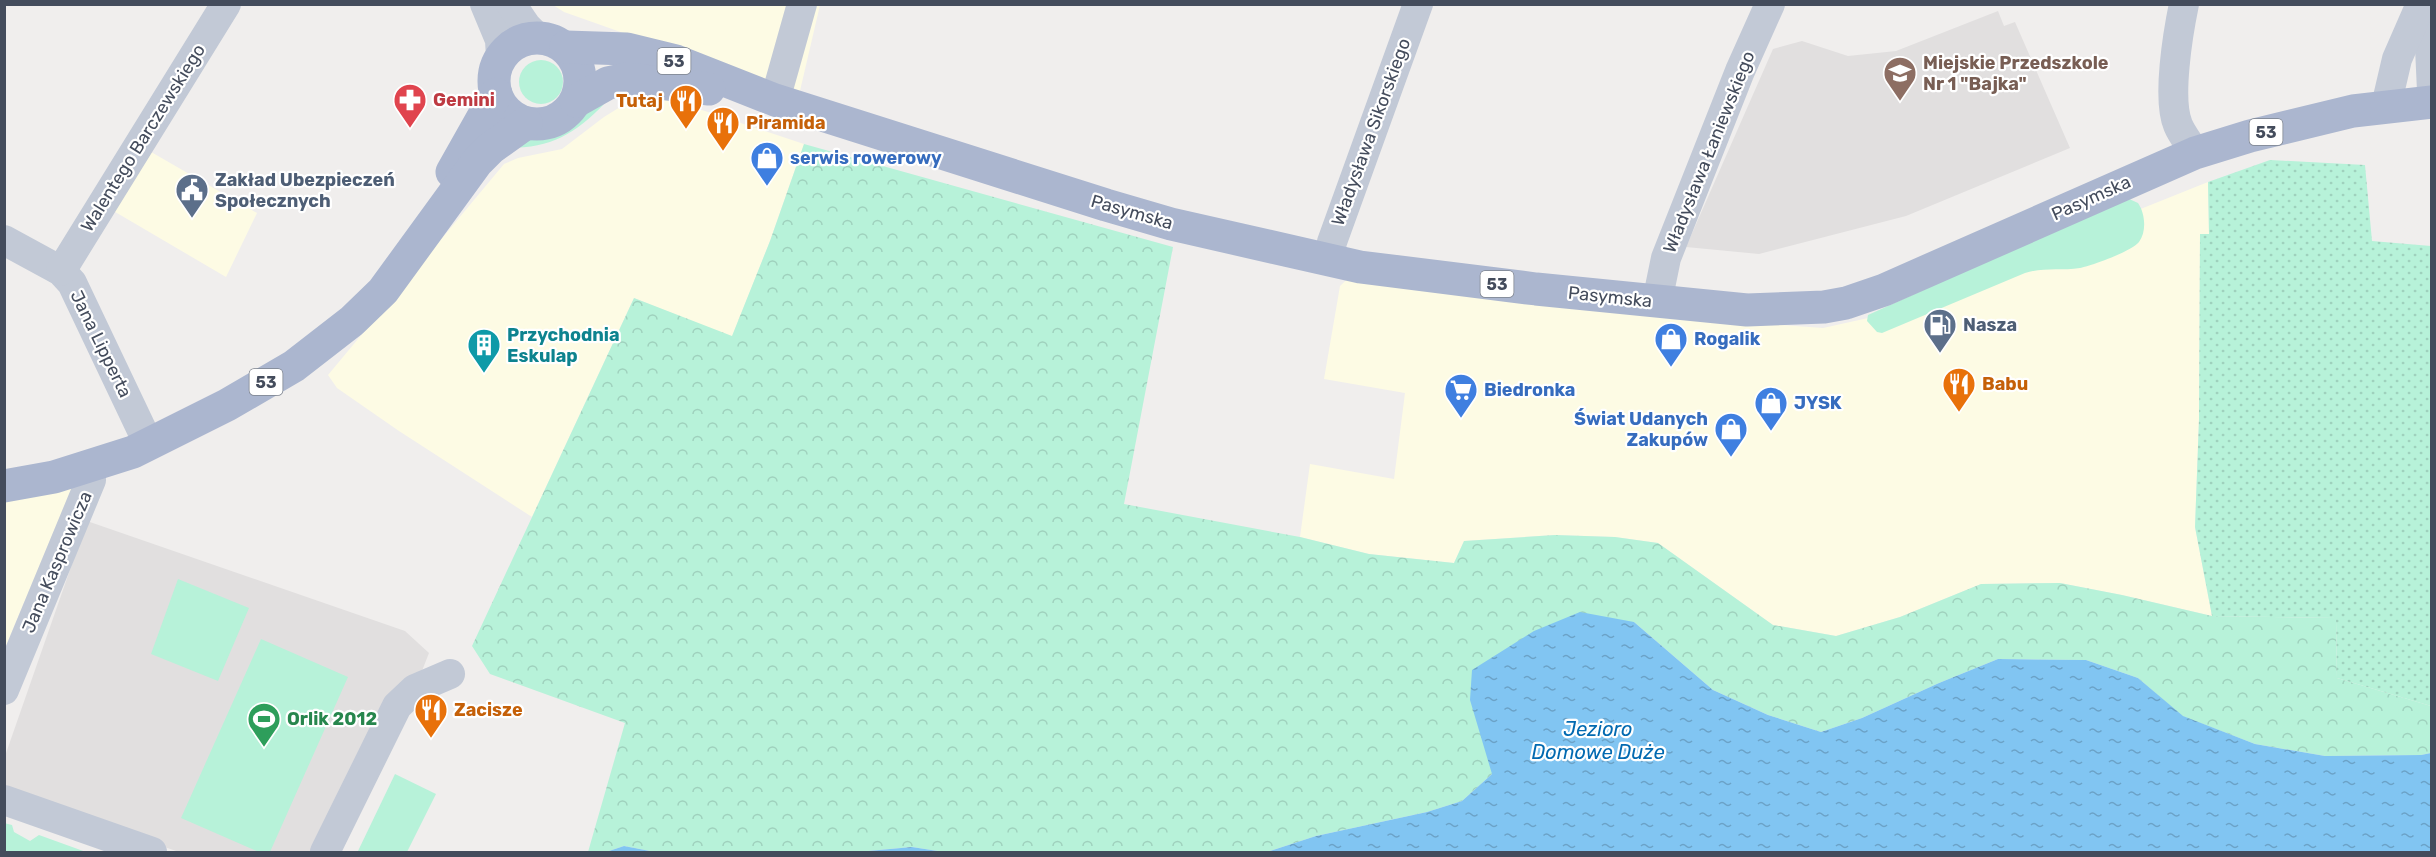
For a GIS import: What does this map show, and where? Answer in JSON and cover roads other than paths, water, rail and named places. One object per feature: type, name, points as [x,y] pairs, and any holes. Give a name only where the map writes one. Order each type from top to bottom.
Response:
[{"type":"main road","name":"53","points":[[411,251],[496,94],[494,81],[501,57],[509,48],[553,43]]},
{"type":"main road","name":"Pasymska","points":[[553,43],[627,48],[676,61],[775,100],[1106,205],[1171,224],[1360,267],[1657,302],[1773,310],[1824,307],[1846,303],[1884,290],[2195,153],[2250,136],[2353,111],[2432,102]]},
{"type":"main road","points":[[553,43],[575,59],[579,68],[580,87],[576,101]]},
{"type":"main road","name":"Pasymska","points":[[576,101],[608,83],[627,79],[685,84],[775,100]]},
{"type":"main road","points":[[496,94],[501,105],[510,115],[526,123]]},
{"type":"main road","name":"53","points":[[4,486],[87,467],[149,444],[227,405],[320,347],[352,321],[382,291],[490,148],[526,123],[548,122],[559,117],[576,101]]},
{"type":"street","name":"Walentego Barczewskiego","points":[[61,271],[226,4]]},
{"type":"street","points":[[485,4],[500,40],[501,57]]},
{"type":"street","points":[[511,4],[526,26],[553,43]]},
{"type":"street","points":[[775,100],[802,4]]},
{"type":"street","name":"Władysława Sikorskiego","points":[[1329,260],[1332,242],[1418,4]]},
{"type":"street","name":"Władysława Łaniewskiego","points":[[1657,302],[1666,258],[1740,71],[1770,4]]},
{"type":"street","points":[[2184,4],[2175,46],[2175,106],[2177,124],[2195,153]]},
{"type":"street","points":[[2386,106],[2397,60],[2421,4]]},
{"type":"street","points":[[2428,4],[2432,91]]},
{"type":"street","name":"Jana Lipperta","points":[[4,240],[61,271],[72,283],[149,444]]},
{"type":"street","name":"Jana Kasprowicza","points":[[4,690],[91,480],[87,467]]},
{"type":"street","points":[[325,852],[397,706],[415,689],[450,674]]},
{"type":"street","points":[[4,800],[152,852]]},
{"type":"water","name":"Jezioro Domowe Duże","points":[[1580,612],[1634,622],[1713,690],[1768,715],[1821,732],[1862,718],[1998,659],[2086,660],[2138,678],[2183,716],[2255,744],[2325,756],[2431,753],[2431,852],[1267,852],[1316,836],[1427,812],[1462,801],[1492,774],[1470,700],[1472,670],[1534,631]]},
{"type":"water","points":[[624,846],[655,852],[606,852]]},
{"type":"water","points":[[912,847],[944,852],[857,852]]},
{"type":"place","name":"Miejskie Przedszkole Nr 1 \"Bajka\"","points":[[1900,102]]},
{"type":"place","name":"Gemini","points":[[410,129]]},
{"type":"place","name":"Tutaj","points":[[686,130]]},
{"type":"place","name":"Piramida","points":[[723,152]]},
{"type":"place","name":"serwis rowerowy","points":[[767,187]]},
{"type":"place","name":"Zakład Ubezpieczeń Społecznych","points":[[192,219]]},
{"type":"place","name":"Nasza","points":[[1940,354]]},
{"type":"place","name":"Rogalik","points":[[1671,368]]},
{"type":"place","name":"Przychodnia Eskulap","points":[[484,374]]},
{"type":"place","name":"Babu","points":[[1959,413]]},
{"type":"place","name":"Biedronka","points":[[1461,419]]},
{"type":"place","name":"JYSK","points":[[1771,432]]},
{"type":"place","name":"Świat Udanych Zakupów","points":[[1731,458]]},
{"type":"place","name":"Zacisze","points":[[431,739]]},
{"type":"place","name":"Orlik 2012","points":[[264,748]]}]
